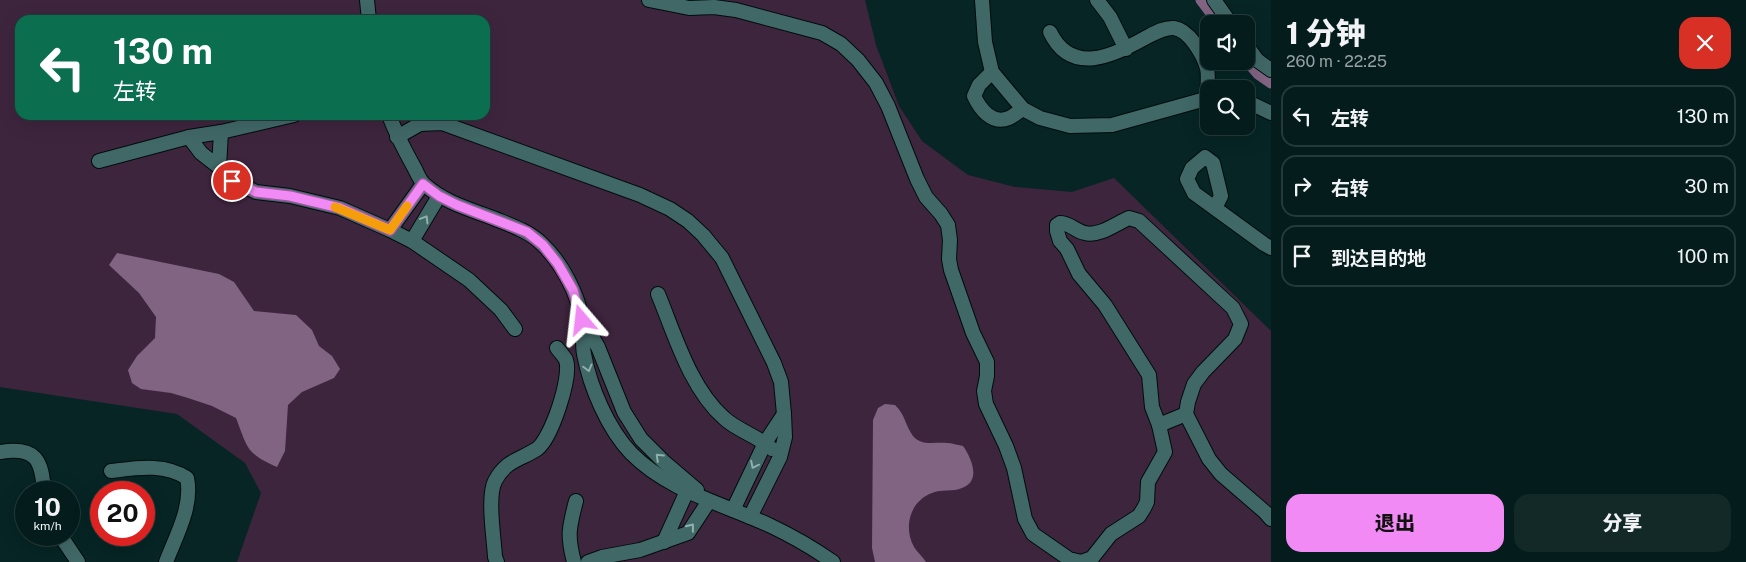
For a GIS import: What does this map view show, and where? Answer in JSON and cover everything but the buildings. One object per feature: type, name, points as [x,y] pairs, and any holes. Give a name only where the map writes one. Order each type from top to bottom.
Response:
[{"type":"street","points":[[649,0],[689,8],[714,7],[736,10],[822,33],[841,44],[858,60],[876,83],[888,106],[926,197],[948,225],[951,270],[973,333],[987,362],[984,391],[986,404],[1014,468],[1026,519],[1033,534],[1069,560],[1081,562],[1092,558],[1111,534],[1139,516],[1147,502],[1148,482],[1165,452],[1159,425],[1152,407],[1149,375],[1105,305],[1079,274],[1067,249],[1060,242],[1057,231],[1060,223],[1066,223],[1085,234],[1096,233],[1129,218],[1139,221],[1234,308],[1239,316],[1240,331],[1194,384],[1186,414],[1209,460],[1221,474],[1271,519]]},
{"type":"street","points":[[982,0],[985,42],[992,72],[1023,109],[1040,118],[1070,126],[1112,125],[1200,100]]},
{"type":"street","points":[[1097,0],[1110,17],[1126,49]]},
{"type":"street","points":[[1214,0],[1225,15]]},
{"type":"street","points":[[367,1],[368,15]]},
{"type":"street","points":[[367,1],[374,15]]},
{"type":"street","points":[[1050,32],[1056,43],[1067,54],[1081,59],[1100,57],[1126,49],[1161,30],[1174,28],[1188,35],[1199,50],[1207,68],[1207,80]]},
{"type":"street","points":[[1255,57],[1271,70]]},
{"type":"street","points":[[992,72],[979,85],[974,96],[980,110],[994,119],[1007,119],[1023,109]]},
{"type":"street","points":[[1255,106],[1271,114]]},
{"type":"street","points":[[99,161],[189,137],[273,120]]},
{"type":"street","points":[[390,120],[397,137],[423,184],[439,196],[527,232],[543,245],[558,264],[573,290],[582,320],[584,354],[593,387],[611,425],[631,452],[659,475],[687,491],[771,526],[833,562]]},
{"type":"street","points":[[397,137],[398,120]]},
{"type":"street","points":[[397,137],[420,124],[442,123],[640,195],[670,209],[688,221],[703,235],[722,258],[774,363],[781,382],[785,437],[780,457],[750,517]]},
{"type":"street","points":[[219,167],[221,132]]},
{"type":"street","points":[[189,137],[201,153],[219,167],[232,181],[256,192],[290,196],[340,208],[412,242],[468,280],[501,310],[514,329]]},
{"type":"street","points":[[390,230],[423,184]]},
{"type":"street","points":[[412,242],[439,196]]},
{"type":"street","points":[[1216,208],[1271,248]]},
{"type":"street","points":[[658,294],[696,385],[709,404],[726,420],[765,443],[780,457]]},
{"type":"street","points":[[582,320],[598,347],[624,412],[641,439],[709,501]]},
{"type":"street","points":[[497,562],[495,557],[491,494],[494,483],[502,470],[517,458],[537,449],[545,441],[553,426],[566,379],[566,361],[557,348]]},
{"type":"street","points":[[733,510],[765,443],[784,414]]},
{"type":"street","points":[[1159,425],[1186,414]]},
{"type":"street","points":[[0,452],[24,451],[35,458],[43,471],[43,481]]},
{"type":"street","points":[[111,471],[149,466],[178,472],[187,478],[190,490],[183,519],[166,562]]},
{"type":"street","points":[[664,542],[687,491]]},
{"type":"street","points":[[574,562],[569,529],[576,501]]},
{"type":"street","points":[[588,562],[602,557],[640,550],[688,533],[709,501]]},
{"type":"street","points":[[67,546],[78,562]]},
{"type":"shaded area","points":[[0,0],[865,0],[876,45],[899,106],[922,141],[968,175],[1015,187],[1072,192],[1114,178],[1271,331],[1271,562],[237,562],[261,493],[245,463],[177,414],[0,387]]},
{"type":"shaded area","points":[[117,253],[219,274],[234,282],[254,311],[296,315],[312,330],[319,346],[332,356],[340,369],[334,378],[302,392],[288,405],[285,451],[277,467],[259,458],[249,449],[236,418],[212,406],[171,393],[141,389],[132,383],[128,370],[137,356],[155,338],[156,317],[139,293],[109,265]]},
{"type":"shaded area","points":[[885,404],[895,405],[903,415],[911,433],[918,440],[927,443],[949,443],[963,446],[973,468],[972,480],[968,485],[958,489],[932,493],[918,502],[914,508],[909,523],[909,531],[915,549],[926,562],[875,562],[872,548],[873,420],[878,408]]},
{"type":"waterway","points":[[1201,0],[1212,15]]},
{"type":"waterway","points":[[1255,70],[1271,83]]},
{"type":"slow traffic","points":[[335,207],[390,230],[407,206]]},
{"type":"route","points":[[232,181],[256,192],[290,196],[340,208],[390,230],[423,184],[439,196],[457,205],[527,232],[543,245],[558,264],[573,290],[582,320]]}]
